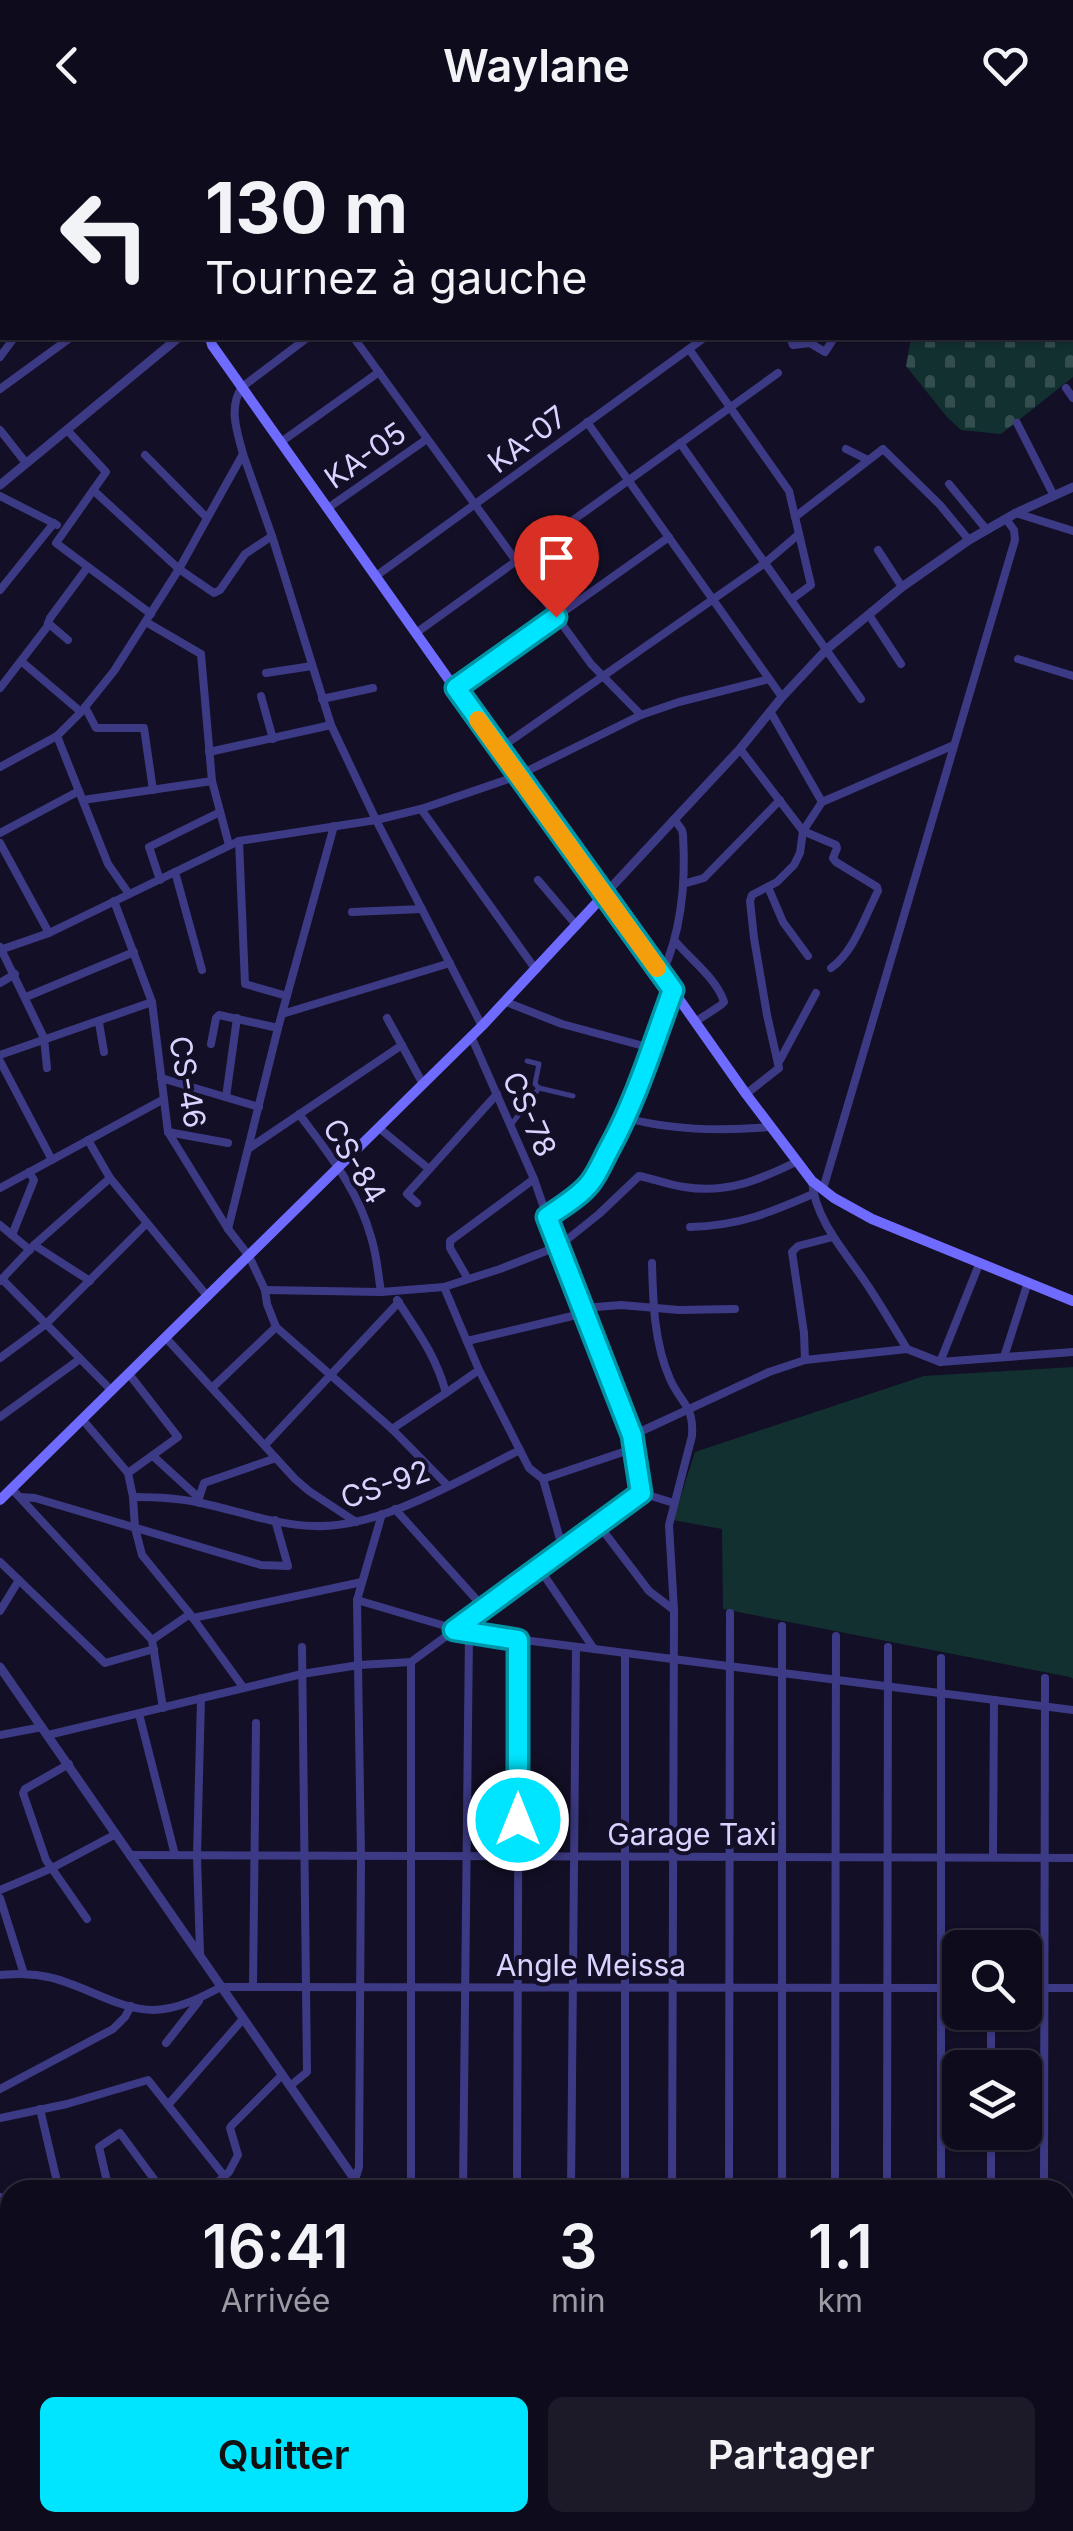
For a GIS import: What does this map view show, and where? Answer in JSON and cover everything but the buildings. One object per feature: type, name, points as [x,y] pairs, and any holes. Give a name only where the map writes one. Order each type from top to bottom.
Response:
[{"type":"main road","points":[[204,340],[217,352]]},
{"type":"main road","points":[[211,340],[498,750],[818,1192],[872,1219],[1073,1302]]},
{"type":"main road","points":[[7,1493],[506,1002],[605,894]]},
{"type":"street","points":[[0,390],[67,340]]},
{"type":"street","points":[[0,485],[176,340]]},
{"type":"street","points":[[304,340],[242,387],[236,397],[234,408],[243,454],[331,725],[482,1026]]},
{"type":"street","points":[[355,340],[590,664],[641,715]]},
{"type":"street","name":"KA-07","points":[[376,576],[701,340]]},
{"type":"street","points":[[791,340],[792,344],[810,343],[825,352],[833,340]]},
{"type":"street","points":[[689,349],[789,492],[811,585],[792,599]]},
{"type":"street","points":[[281,442],[379,372]]},
{"type":"street","points":[[416,633],[778,373]]},
{"type":"street","points":[[1066,388],[1073,398]]},
{"type":"street","points":[[587,422],[782,697]]},
{"type":"street","points":[[1018,423],[1054,496]]},
{"type":"street","points":[[0,430],[26,464]]},
{"type":"street","points":[[67,430],[106,472],[56,543],[148,618],[202,654],[212,781],[229,845]]},
{"type":"street","name":"KA-05","points":[[328,508],[428,438]]},
{"type":"street","points":[[680,443],[861,699]]},
{"type":"street","points":[[846,448],[868,460]]},
{"type":"street","points":[[795,517],[882,450],[940,505],[969,540]]},
{"type":"street","points":[[0,767],[58,736],[114,671],[179,569],[243,454]]},
{"type":"street","points":[[145,455],[206,516]]},
{"type":"street","points":[[949,484],[986,529]]},
{"type":"street","points":[[605,894],[826,649],[902,587],[969,540],[1073,488]]},
{"type":"street","points":[[93,490],[179,569],[217,594],[245,554],[272,536]]},
{"type":"street","points":[[0,496],[65,529]]},
{"type":"street","points":[[1011,516],[1073,531]]},
{"type":"street","points":[[908,1349],[833,1237],[818,1192],[1015,540],[1011,516]]},
{"type":"street","points":[[1,586],[54,524]]},
{"type":"street","points":[[498,750],[766,564],[799,534]]},
{"type":"street","points":[[456,688],[669,538]]},
{"type":"street","points":[[878,550],[902,587]]},
{"type":"street","points":[[0,688],[87,568]]},
{"type":"street","points":[[868,615],[901,664]]},
{"type":"street","points":[[48,622],[68,640]]},
{"type":"street","points":[[1018,659],[1073,676]]},
{"type":"street","points":[[21,660],[83,710],[96,728],[144,728],[152,790]]},
{"type":"street","points":[[266,673],[312,666]]},
{"type":"street","points":[[47,1068],[44,1038],[1,949],[48,933],[240,841],[421,809],[518,776],[641,715],[769,678]]},
{"type":"street","points":[[322,699],[373,688]]},
{"type":"street","points":[[261,696],[273,739]]},
{"type":"street","points":[[770,711],[822,802]]},
{"type":"street","points":[[210,752],[331,725]]},
{"type":"street","points":[[58,736],[108,864],[129,894]]},
{"type":"street","points":[[779,1061],[766,1015],[752,896],[794,866],[803,831],[822,802],[954,745]]},
{"type":"street","points":[[740,748],[803,831],[836,846],[836,862],[877,886],[849,948],[832,968]]},
{"type":"street","points":[[0,832],[81,795],[212,781]]},
{"type":"street","points":[[683,884],[704,878],[780,800]]},
{"type":"street","points":[[421,809],[536,970]]},
{"type":"street","points":[[160,880],[149,846],[220,812]]},
{"type":"street","points":[[662,974],[675,941],[683,884],[682,830],[674,819]]},
{"type":"street","points":[[228,1230],[334,826]]},
{"type":"street","points":[[240,841],[245,984],[288,996]]},
{"type":"street","points":[[0,842],[48,933]]},
{"type":"street","points":[[174,872],[202,970]]},
{"type":"street","points":[[538,880],[577,926]]},
{"type":"street","points":[[768,887],[783,922],[808,956]]},
{"type":"street","name":"CS-46","points":[[114,901],[152,1002],[168,1132],[228,1230],[249,1256],[265,1290],[276,1328]]},
{"type":"street","points":[[352,912],[422,909]]},
{"type":"street","points":[[675,941],[724,998],[724,1002],[696,1022]]},
{"type":"street","points":[[26,997],[134,952]]},
{"type":"street","points":[[282,1014],[450,963]]},
{"type":"street","points":[[0,983],[14,974]]},
{"type":"street","points":[[547,1217],[590,1183],[626,1118],[673,990]]},
{"type":"street","points":[[746,1094],[777,1072],[779,1061],[816,994]]},
{"type":"street","points":[[52,1160],[0,1058],[44,1038],[99,1023],[152,1002]]},
{"type":"street","points":[[506,1002],[562,1024],[651,1048]]},
{"type":"street","points":[[210,1044],[219,1015],[278,1028]]},
{"type":"street","points":[[226,1098],[238,1018]]},
{"type":"street","points":[[387,1018],[423,1084]]},
{"type":"street","points":[[99,1023],[104,1052]]},
{"type":"street","name":"CS-78","points":[[471,1036],[512,1124],[632,1435],[641,1493]]},
{"type":"street","points":[[247,1150],[402,1045]]},
{"type":"street","points":[[526,1060],[538,1064],[535,1084],[539,1088],[573,1096]]},
{"type":"street","points":[[161,1078],[259,1108]]},
{"type":"street","points":[[512,1124],[539,1088]]},
{"type":"street","points":[[417,1202],[407,1194],[497,1094]]},
{"type":"street","points":[[0,1188],[164,1099]]},
{"type":"street","name":"CS-84","points":[[299,1114],[357,1196],[372,1240],[381,1292]]},
{"type":"street","points":[[626,1118],[668,1126],[770,1127]]},
{"type":"street","points":[[379,1128],[430,1168]]},
{"type":"street","points":[[168,1132],[228,1143]]},
{"type":"street","points":[[88,1140],[110,1178],[208,1298]]},
{"type":"street","points":[[265,1290],[392,1292],[444,1287],[559,1246],[638,1176],[680,1187],[718,1190],[760,1180],[796,1162]]},
{"type":"street","points":[[12,1235],[34,1180],[30,1172]]},
{"type":"street","points":[[110,1178],[1,1280],[112,1392]]},
{"type":"street","points":[[468,1279],[450,1241],[534,1179]]},
{"type":"street","points":[[690,1227],[732,1224],[818,1192]]},
{"type":"street","points":[[0,1358],[46,1324],[146,1224]]},
{"type":"street","points":[[0,1225],[90,1281]]},
{"type":"street","points":[[805,1360],[792,1252],[798,1246],[833,1237]]},
{"type":"street","points":[[940,1362],[980,1262]]},
{"type":"street","points":[[652,1263],[658,1342],[670,1379],[690,1410],[693,1422],[669,1525],[674,1610],[672,2180]]},
{"type":"street","points":[[1004,1357],[1028,1282]]},
{"type":"street","points":[[444,1287],[479,1370],[520,1450],[539,1477],[563,1550]]},
{"type":"street","points":[[392,1292],[432,1353],[446,1393]]},
{"type":"street","points":[[265,1445],[399,1302]]},
{"type":"street","points":[[466,1340],[609,1306],[735,1308]]},
{"type":"street","points":[[212,1388],[276,1328],[392,1429],[448,1486]]},
{"type":"street","points":[[166,1338],[308,1491],[356,1522]]},
{"type":"street","points":[[632,1435],[769,1372],[805,1360],[908,1349],[940,1362],[1073,1352]]},
{"type":"street","points":[[0,1417],[80,1360]]},
{"type":"street","points":[[392,1429],[479,1370]]},
{"type":"street","points":[[128,1472],[178,1437],[129,1374]]},
{"type":"street","points":[[82,1419],[128,1472],[142,1554],[244,1687]]},
{"type":"street","points":[[539,1477],[634,1448]]},
{"type":"street","name":"CS-92","points":[[133,1496],[199,1500],[314,1526],[356,1522],[448,1486],[520,1450]]},
{"type":"street","points":[[153,1456],[199,1500],[204,1483],[276,1458]]},
{"type":"street","points":[[7,1493],[262,1565],[288,1566],[275,1520]]},
{"type":"street","points":[[7,1493],[153,1644],[162,1708]]},
{"type":"street","points":[[0,1735],[138,1714],[302,1674],[359,1664],[411,1662],[641,1493],[674,1503]]},
{"type":"street","points":[[395,1509],[484,1608]]},
{"type":"street","points":[[355,2180],[359,2167],[361,1857],[357,1600],[382,1514]]},
{"type":"street","points":[[598,1524],[648,1591],[674,1610]]},
{"type":"street","points":[[0,1562],[105,1663],[153,1644],[192,1616],[362,1582]]},
{"type":"street","points":[[539,1568],[594,1649]]},
{"type":"street","points":[[0,1610],[19,1580]]},
{"type":"street","points":[[357,1600],[469,1633],[1073,1710]]},
{"type":"street","points":[[729,2180],[730,1613]]},
{"type":"street","points":[[782,1626],[782,2180]]},
{"type":"street","points":[[462,2180],[469,1633]]},
{"type":"street","points":[[835,2180],[836,1636]]},
{"type":"street","points":[[517,2180],[518,1640]]},
{"type":"street","points":[[290,2086],[307,2072],[302,1646]]},
{"type":"street","points":[[572,2180],[576,1647]]},
{"type":"street","points":[[886,2180],[888,1647]]},
{"type":"street","points":[[625,2180],[626,1653]]},
{"type":"street","points":[[941,1658],[941,2180]]},
{"type":"street","points":[[411,1662],[411,2180]]},
{"type":"street","points":[[0,1667],[355,2180]]},
{"type":"street","points":[[1044,2180],[1045,1678]]},
{"type":"street","points":[[0,1688],[12,1684]]},
{"type":"street","points":[[200,1956],[197,1856],[201,1698]]},
{"type":"street","points":[[993,1857],[994,1700]]},
{"type":"street","points":[[138,1714],[176,1856]]},
{"type":"street","points":[[252,1987],[256,1722]]},
{"type":"street","points":[[68,1764],[25,1788],[22,1794],[43,1851],[87,1919]]},
{"type":"street","points":[[0,1890],[116,1834]]},
{"type":"street","name":"Garage Taxi","points":[[130,1855],[1073,1858]]},
{"type":"street","points":[[0,1898],[24,1974]]},
{"type":"street","points":[[0,1976],[50,1977],[131,2006],[158,2010],[199,2001]]},
{"type":"street","points":[[166,2043],[199,2001],[221,1987]]},
{"type":"street","name":"Angle Meissa","points":[[221,1987],[941,1988]]},
{"type":"street","points":[[1044,1988],[1073,1988]]},
{"type":"street","points":[[0,2076],[3,2088],[113,2029],[131,2006]]},
{"type":"street","points":[[168,2105],[243,2019]]},
{"type":"street","points":[[221,2180],[238,2155],[232,2125],[282,2074]]},
{"type":"street","points":[[0,2118],[79,2101],[148,2080],[226,2176]]},
{"type":"street","points":[[40,2109],[57,2180]]},
{"type":"street","points":[[106,2180],[99,2147],[120,2133],[155,2180]]},
{"type":"street","points":[[991,2150],[991,2180]]},
{"type":"green space","points":[[911,340],[1073,340],[1073,377],[1001,434],[961,430],[906,366]]},
{"type":"green space","points":[[1073,1367],[1073,1679],[723,1609],[722,1529],[673,1520],[695,1452],[924,1376]]},
{"type":"slow traffic","points":[[478,720],[657,968]]},
{"type":"route","points":[[518,1820],[518,1640],[454,1630],[641,1493],[632,1435],[547,1217],[590,1183],[626,1118],[673,990],[456,688],[556,617]]}]
